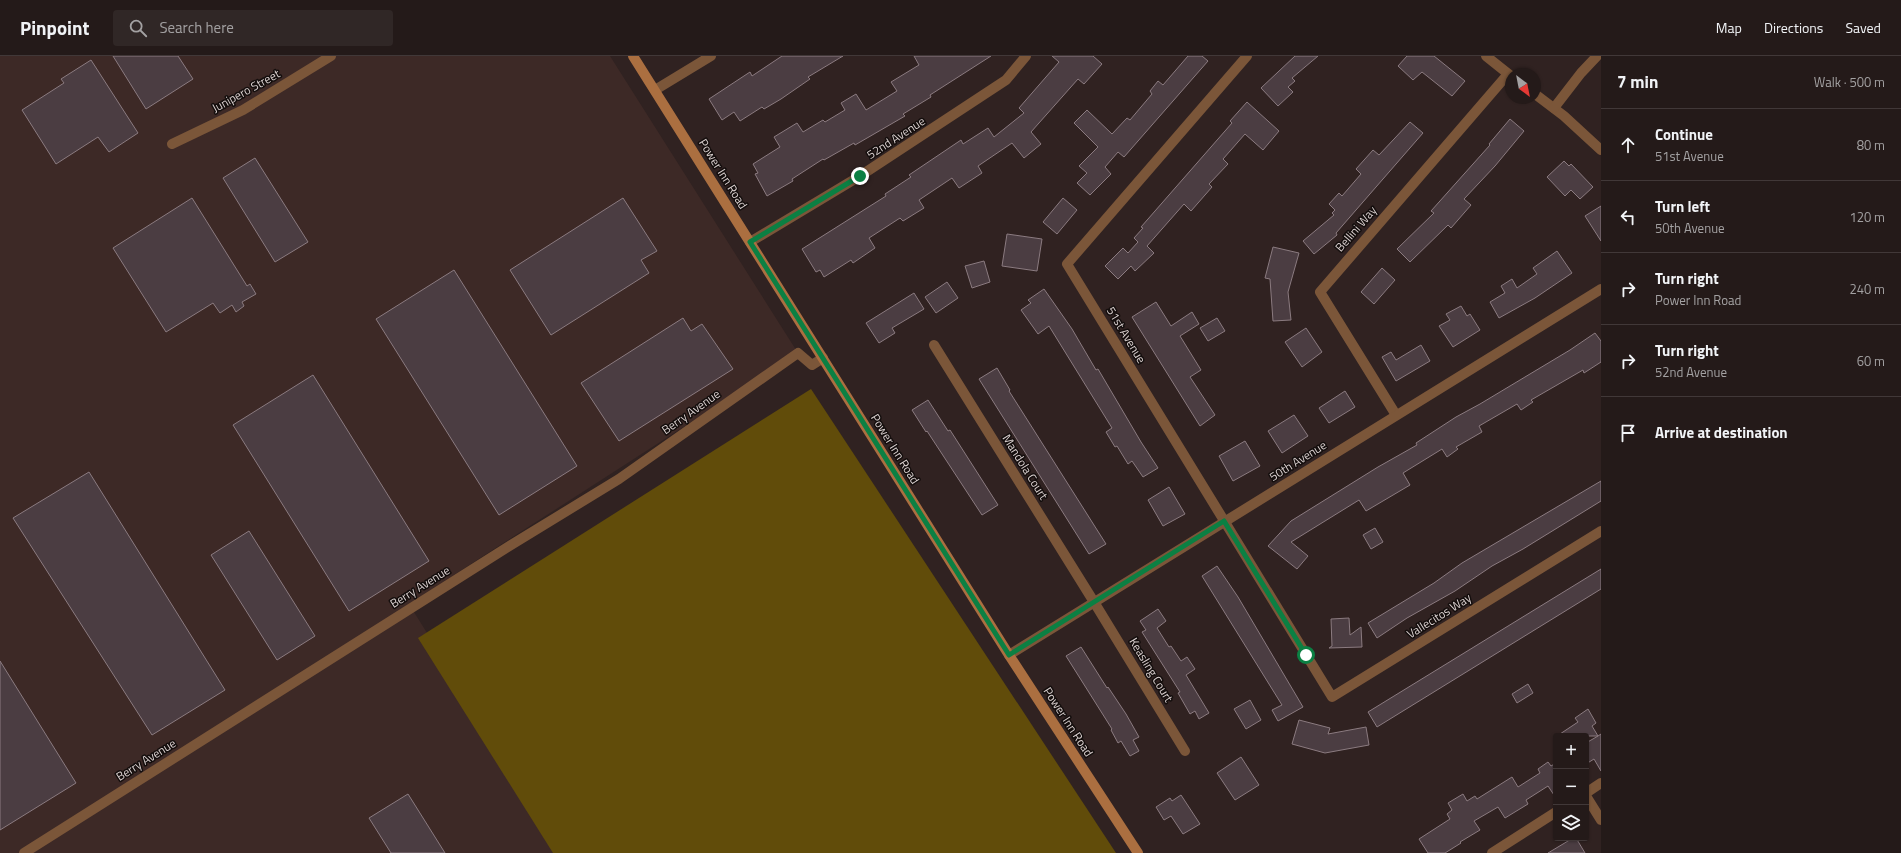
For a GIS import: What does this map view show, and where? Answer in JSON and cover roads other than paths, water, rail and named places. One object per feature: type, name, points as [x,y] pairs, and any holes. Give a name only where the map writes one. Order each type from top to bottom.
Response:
[{"type":"main road","name":"Power Inn Road","points":[[633,56],[1009,655],[1138,853]]},
{"type":"street","name":"Junipero Street","points":[[172,144],[243,110],[331,56]]},
{"type":"street","points":[[654,90],[711,56]]},
{"type":"street","name":"52nd Avenue","points":[[750,242],[860,176],[1006,80],[1026,56]]},
{"type":"street","name":"51st Avenue","points":[[1247,56],[1067,264],[1306,655]]},
{"type":"street","points":[[1486,56],[1505,72]]},
{"type":"street","points":[[1554,108],[1568,88],[1597,56]]},
{"type":"street","name":"Bellini Way","points":[[1396,415],[1320,292],[1505,80]]},
{"type":"street","points":[[1541,98],[1554,108],[1601,150]]},
{"type":"street","name":"50th Avenue","points":[[1009,655],[1601,289]]},
{"type":"street","name":"Mandola Court","points":[[934,346],[1094,602]]},
{"type":"street","name":"Berry Avenue","points":[[24,853],[504,549],[619,479],[798,353],[812,365],[823,358]]},
{"type":"street","name":"Vallecitos Way","points":[[1306,655],[1332,697],[1601,531]]},
{"type":"street","name":"Keasling Court","points":[[1094,602],[1185,751]]},
{"type":"street","points":[[1589,791],[1601,784]]},
{"type":"street","points":[[1589,801],[1601,820]]},
{"type":"street","points":[[1492,853],[1553,814]]}]
